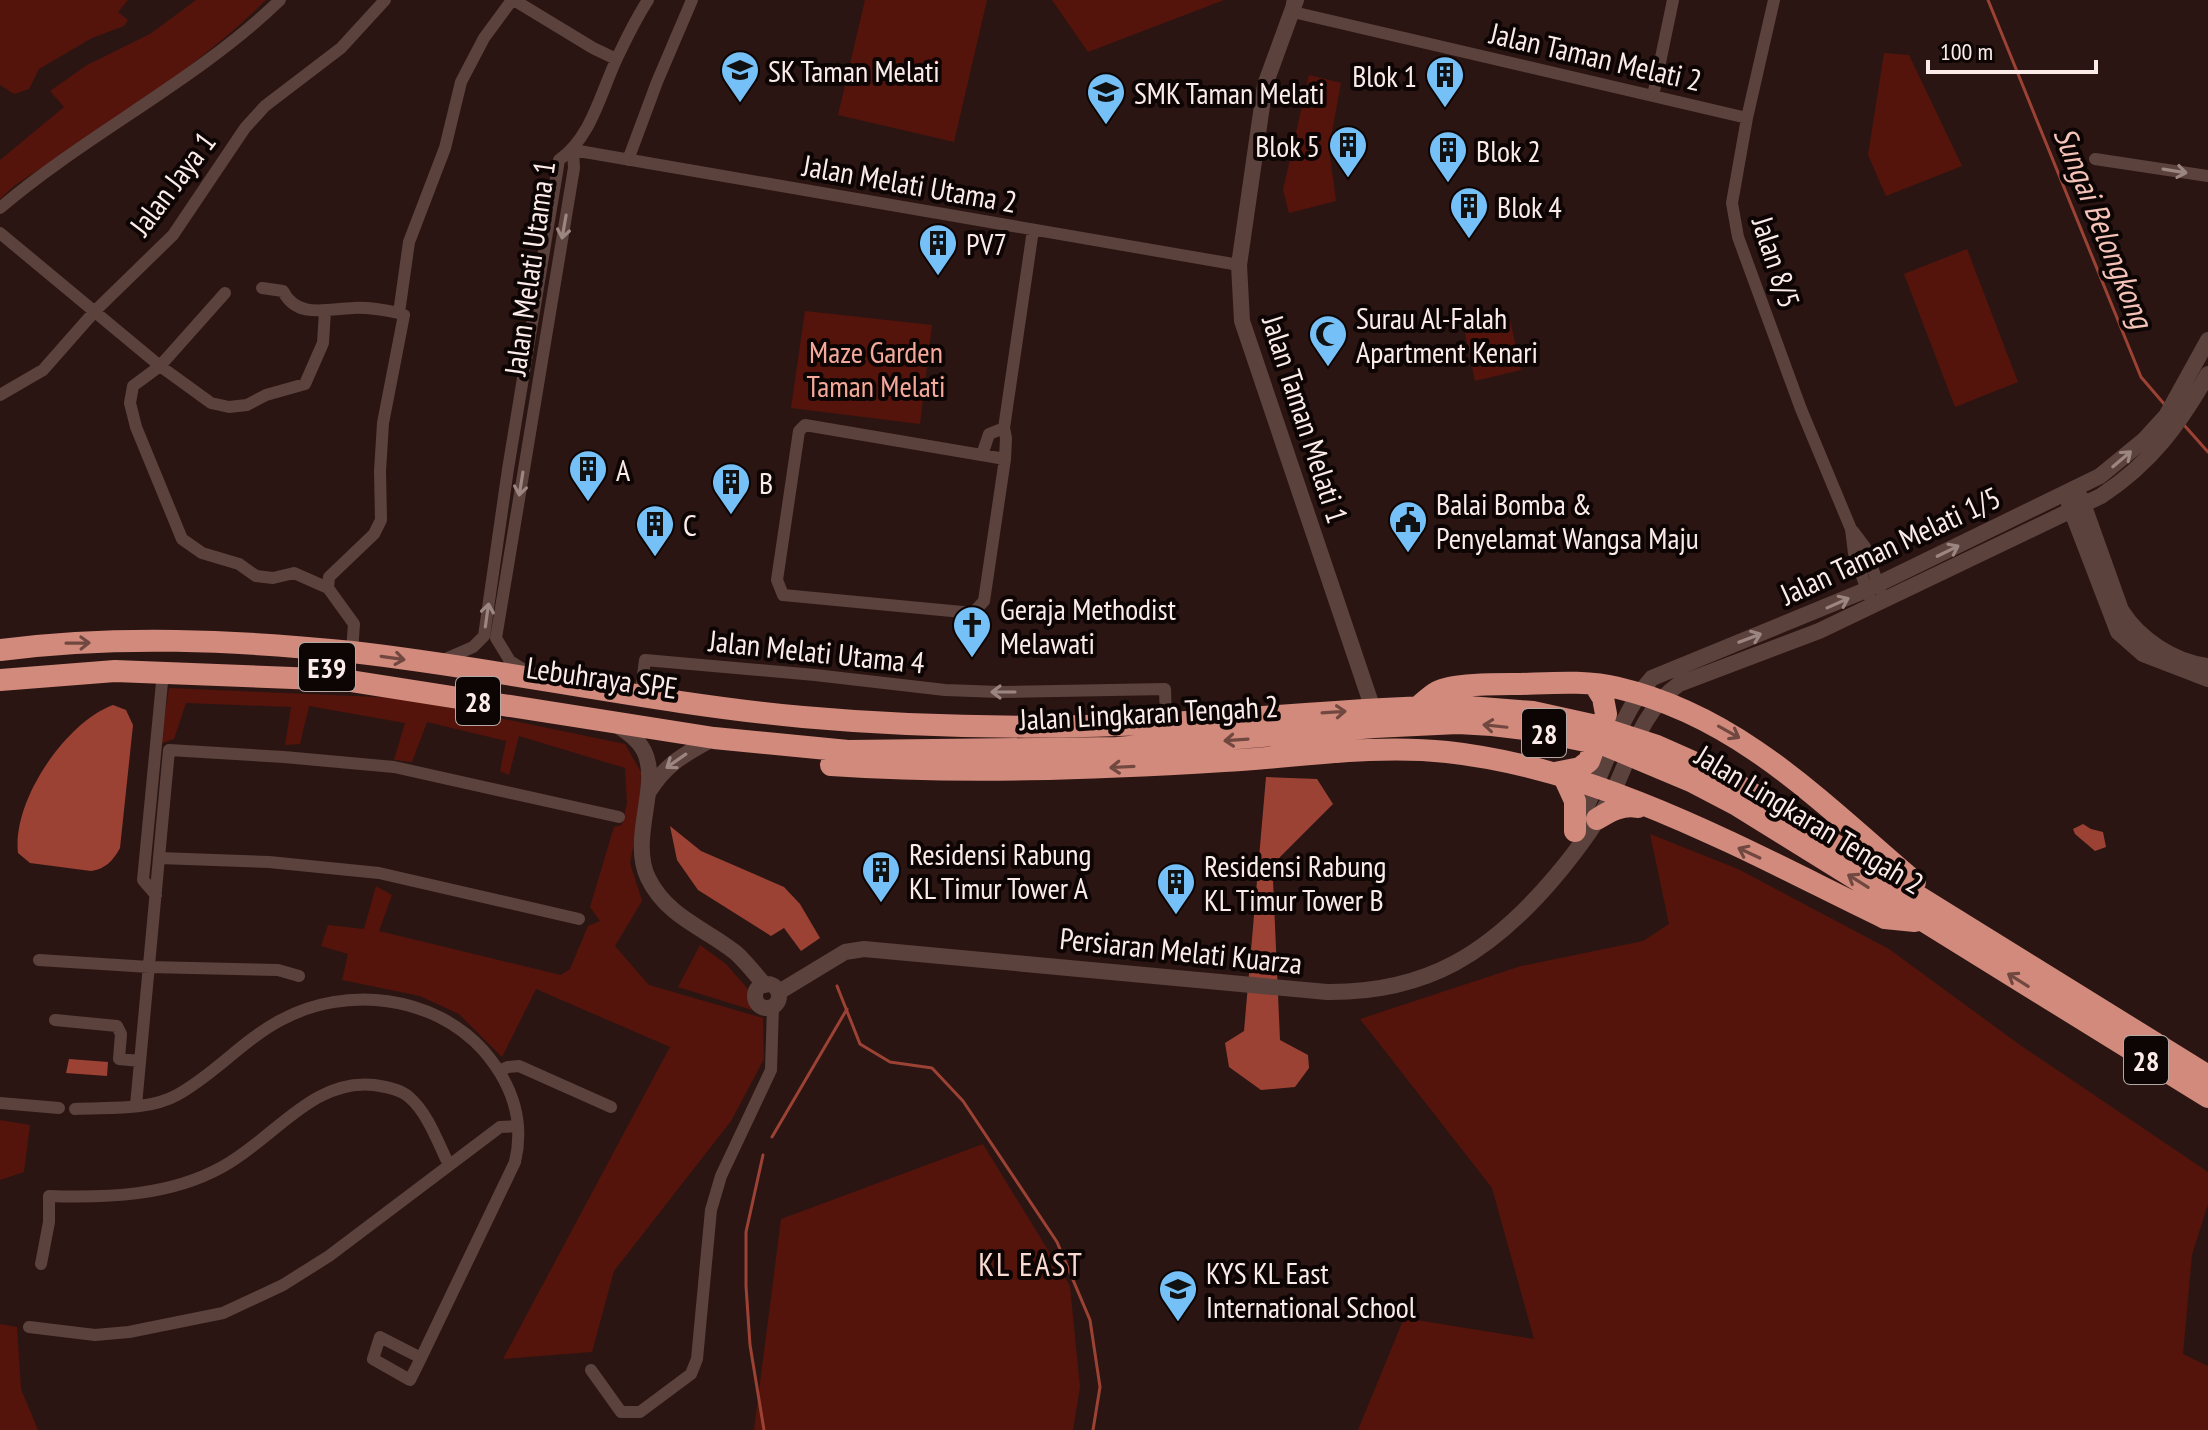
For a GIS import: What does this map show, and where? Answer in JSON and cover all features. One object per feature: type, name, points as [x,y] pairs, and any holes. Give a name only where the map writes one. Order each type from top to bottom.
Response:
[{"type":"highway","name":"Jalan Lingkaran Tengah 2","points":[[0,650],[53,643],[199,641],[352,652],[544,681],[645,706],[900,723],[1061,727],[1418,707],[1533,712],[1592,725],[1657,746],[1745,789],[2208,1076]]},
{"type":"highway","name":"Lebuhraya SPE","points":[[0,667],[114,661],[195,661],[339,668],[645,706],[828,736],[937,741],[954,751]]},
{"type":"highway","name":"Jalan Lingkaran Tengah 2","points":[[0,680],[115,671],[344,680],[714,738],[848,751],[1117,748],[1418,724],[1458,723],[1532,730],[1605,745],[1691,781],[1735,804],[2208,1097]]},
{"type":"highway","points":[[1418,707],[1440,691],[1485,685],[1557,683],[1634,695],[1688,711],[1734,734],[1765,755],[1974,932]]},
{"type":"highway","points":[[1603,780],[1606,714],[1603,698],[1634,695]]},
{"type":"highway","points":[[799,747],[823,764],[935,769],[1053,770],[1405,749],[1492,759],[1558,775],[1603,780],[1655,810],[1885,918],[1924,923]]},
{"type":"highway","points":[[1558,775],[1575,801],[1575,831]]},
{"type":"highway","points":[[1597,819],[1611,810],[1630,805],[1655,810]]},
{"type":"street","points":[[0,208],[30,183],[161,93],[260,19],[280,0]]},
{"type":"street","name":"Jalan Jaya 1","points":[[0,395],[43,370],[95,311],[173,235],[255,117],[341,48],[385,0]]},
{"type":"street","points":[[399,313],[409,242],[445,148],[461,82],[484,38],[513,0],[616,59]]},
{"type":"street","points":[[573,150],[648,0]]},
{"type":"street","points":[[628,160],[692,0]]},
{"type":"street","points":[[1653,96],[1673,0]]},
{"type":"street","name":"Jalan 8/5","points":[[1774,0],[1747,118],[1732,203],[1738,237],[1801,409],[1851,529],[1865,547],[1875,595]]},
{"type":"street","name":"Jalan Taman Melati 2","points":[[1294,4],[1747,118]]},
{"type":"street","name":"Jalan Taman Melati 1","points":[[1294,4],[1265,85],[1239,265],[1242,321],[1373,709]]},
{"type":"street","name":"Jalan Melati Utama 2","points":[[573,150],[1239,265]]},
{"type":"street","name":"Jalan Melati Utama 1","points":[[435,663],[473,647],[484,636],[510,454],[559,160],[573,150]]},
{"type":"street","name":"Jalan Melati Utama 1","points":[[544,681],[510,661],[496,638],[574,168],[573,150]]},
{"type":"street","points":[[2095,159],[2208,176]]},
{"type":"street","points":[[1005,459],[805,425],[799,431],[777,580],[783,595],[973,613],[984,601],[1005,459],[1004,428],[1033,230]]},
{"type":"street","points":[[0,233],[160,366],[211,403],[229,407],[247,405],[266,395],[305,384],[323,343],[325,311]]},
{"type":"street","points":[[262,288],[283,291],[288,301],[297,308],[325,311],[355,308],[404,315],[383,423],[381,520],[374,534],[329,577],[328,588]]},
{"type":"street","points":[[225,293],[160,366],[133,386],[130,403],[136,427],[182,539],[202,553],[239,564],[256,576],[273,578],[294,573],[328,588],[354,624],[352,652]]},
{"type":"street","name":"Jalan Taman Melati 1/5","points":[[1634,695],[2034,528],[2074,500],[2176,414],[2208,340]]},
{"type":"street","name":"Jalan Taman Melati 1/5","points":[[1634,695],[1679,684],[1819,631],[1875,595],[2074,500],[2118,485],[2208,374]]},
{"type":"street","points":[[982,455],[989,434],[1004,428]]},
{"type":"street","points":[[2118,485],[2099,511],[2091,542],[2118,632],[2143,654],[2208,679]]},
{"type":"street","points":[[2074,500],[2121,610],[2135,631],[2169,653],[2208,666]]},
{"type":"street","points":[[2034,528],[2068,530],[2091,542]]},
{"type":"street","name":"Jalan Melati Utama 4","points":[[645,706],[645,660],[945,690],[1165,689],[1166,723]]},
{"type":"street","points":[[156,895],[143,880],[163,672]]},
{"type":"street","points":[[1603,780],[1634,695]]},
{"type":"street","points":[[591,1370],[621,1412],[640,1412],[691,1374],[697,1359],[711,1210],[721,1176],[771,1070],[772,994],[739,955],[672,911],[649,880],[642,848],[647,794],[645,753],[632,735],[613,722]]},
{"type":"street","points":[[647,794],[660,773],[676,759],[714,738]]},
{"type":"street","points":[[136,1105],[169,750],[394,767],[619,817]]},
{"type":"street","name":"Persiaran Melati Kuarza","points":[[772,994],[845,952],[864,949],[1287,989],[1352,992],[1377,989],[1432,974],[1468,956],[1513,924],[1554,878],[1597,819],[1603,780]]},
{"type":"street","name":"Persiaran Melati Kuarza","points":[[1554,878],[1561,856],[1603,780]]},
{"type":"street","points":[[159,858],[269,862],[379,873],[579,919]]},
{"type":"street","points":[[39,960],[278,970],[299,976]]},
{"type":"street","points":[[75,1109],[155,1104],[177,1095],[281,1019],[340,999],[399,1002],[471,1037],[501,1070],[513,1098],[520,1140],[515,1162],[421,1358]]},
{"type":"street","points":[[55,1020],[117,1026],[121,1034],[119,1059],[140,1061]]},
{"type":"street","points":[[501,1070],[519,1066],[611,1107]]},
{"type":"street","points":[[41,1264],[49,1222],[49,1196],[102,1198],[185,1183],[222,1168],[319,1096],[341,1085],[387,1087],[407,1095],[420,1109],[449,1165]]},
{"type":"street","points":[[0,1103],[59,1108]]},
{"type":"street","points":[[29,1327],[95,1335],[129,1332],[223,1313],[295,1278],[500,1127],[518,1126]]},
{"type":"green space","points":[[0,0],[128,0],[118,12],[128,20],[124,26],[92,38],[39,69],[29,89],[14,94],[0,85]]},
{"type":"green space","points":[[196,0],[266,0],[176,76],[14,186],[0,199],[0,160],[64,107],[50,91],[87,65],[150,34]]},
{"type":"green space","points":[[865,0],[987,0],[954,142],[838,115]]},
{"type":"green space","points":[[1052,0],[1224,0],[1088,52]]},
{"type":"green space","points":[[1884,53],[1909,55],[1962,166],[1886,196],[1868,155]]},
{"type":"green space","points":[[1309,75],[1341,83],[1329,148],[1336,201],[1289,213],[1283,190]]},
{"type":"green space","points":[[1967,249],[2018,382],[1955,407],[1904,274]]},
{"type":"green space","name":"Maze Garden Taman Melati","points":[[805,311],[932,325],[920,424],[791,408]]},
{"type":"green space","points":[[1509,315],[1521,370],[1475,381],[1463,324]]},
{"type":"green space","points":[[169,688],[402,698],[625,744],[641,772],[640,811],[630,863],[642,901],[615,946],[649,985],[763,1018],[764,1059],[731,1121],[614,1271],[592,1352],[503,1359],[670,1047],[536,989],[502,1057],[459,1014],[420,996],[342,980],[348,954],[321,946],[328,925],[364,929],[376,886],[392,895],[379,931],[561,975],[570,969],[588,926],[600,921],[590,907],[614,827],[622,825],[627,803],[625,768],[519,736],[509,775],[500,771],[506,741],[427,722],[412,762],[394,760],[405,723],[309,706],[300,744],[285,745],[291,707],[186,703],[174,739],[160,744]]},
{"type":"green space","points":[[1650,834],[1738,869],[1889,949],[2020,1045],[2208,1172],[2208,1204],[2192,1255],[2183,1354],[2208,1366],[2208,1430],[1358,1430],[1404,1318],[1534,1339],[1492,1188],[1360,1019],[1521,966],[1643,941],[1669,924]]},
{"type":"green space","points":[[700,945],[726,964],[748,989],[752,1010],[678,987]]},
{"type":"green space","points":[[0,1120],[30,1125],[24,1172],[0,1180]]},
{"type":"green space","points":[[983,1144],[1070,1286],[1080,1387],[1073,1430],[754,1430],[781,1219]]},
{"type":"green space","points":[[0,1324],[17,1327],[21,1389],[38,1430],[0,1430]]},
{"type":"shaded area","points":[[113,705],[126,710],[133,725],[120,848],[108,864],[91,871],[30,863],[18,853],[18,832],[33,788],[45,766],[77,728]]},
{"type":"shaded area","points":[[1266,777],[1317,779],[1333,804],[1280,857],[1273,880],[1280,1040],[1308,1055],[1309,1068],[1295,1087],[1261,1090],[1229,1067],[1225,1043],[1244,1031]]},
{"type":"shaded area","points":[[2083,824],[2103,832],[2106,847],[2095,851],[2075,834],[2073,829]]},
{"type":"shaded area","points":[[670,826],[701,851],[784,887],[800,904],[820,938],[801,951],[784,928],[771,936],[698,890],[677,860]]},
{"type":"shaded area","points":[[69,1059],[108,1062],[107,1076],[66,1073]]},
{"type":"waterway","name":"Sungai Belongkong","points":[[1988,0],[2141,377],[2165,405]]},
{"type":"waterway","name":"Sungai Belongkong","points":[[2184,425],[2208,452]]},
{"type":"waterway","points":[[837,986],[860,1044],[890,1062],[932,1068],[963,1101],[1057,1242],[1090,1320],[1100,1387],[1093,1430]]},
{"type":"waterway","points":[[772,1137],[847,1009]]},
{"type":"waterway","points":[[763,1155],[746,1232],[746,1286],[750,1345],[764,1430]]},
{"type":"place","name":"SK Taman Melati","points":[[740,104]]},
{"type":"place","name":"Blok 1","points":[[1445,109]]},
{"type":"place","name":"SMK Taman Melati","points":[[1106,126]]},
{"type":"place","name":"Blok 5","points":[[1348,179]]},
{"type":"place","name":"Blok 2","points":[[1448,184]]},
{"type":"place","name":"Blok 4","points":[[1469,240]]},
{"type":"place","name":"PV7","points":[[938,277]]},
{"type":"place","name":"Surau Al-Falah Apartment Kenari","points":[[1328,368]]},
{"type":"place","name":"A","points":[[588,503]]},
{"type":"place","name":"B","points":[[731,516]]},
{"type":"place","name":"Balai Bomba & Penyelamat Wangsa Maju","points":[[1408,554]]},
{"type":"place","name":"C","points":[[655,558]]},
{"type":"place","name":"Geraja Methodist Melawati","points":[[972,659]]},
{"type":"place","name":"Residensi Rabung KL Timur Tower A","points":[[881,904]]},
{"type":"place","name":"Residensi Rabung KL Timur Tower B","points":[[1176,916]]},
{"type":"place","name":"KYS KL East International School","points":[[1178,1323]]},
{"type":"district","name":"KL EAST","points":[[1031,1264]]}]
